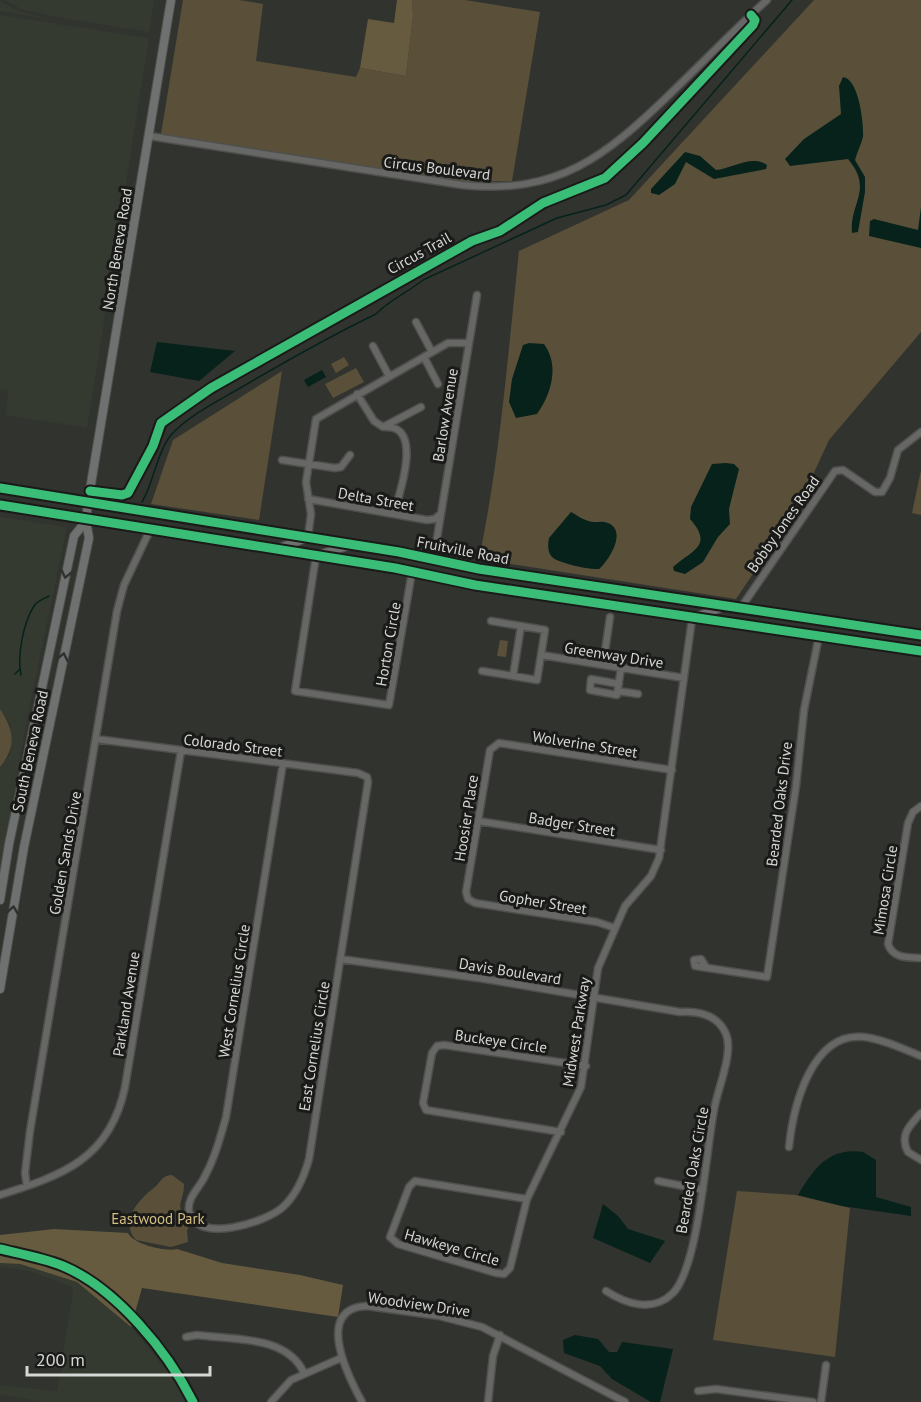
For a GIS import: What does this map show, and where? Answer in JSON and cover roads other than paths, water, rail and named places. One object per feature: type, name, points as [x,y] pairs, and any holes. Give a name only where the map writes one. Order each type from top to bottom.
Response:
[{"type":"main road","name":"North Beneva Road","points":[[88,502],[171,0]]},
{"type":"main road","name":"Fruitville Road","points":[[0,489],[352,544],[479,569],[921,635]]},
{"type":"main road","name":"South Beneva Road","points":[[0,989],[24,847],[89,538],[86,520],[88,502]]},
{"type":"main road","name":"Fruitville Road","points":[[0,505],[276,549],[474,585],[921,651]]},
{"type":"main road","name":"South Beneva Road","points":[[0,900],[9,844],[74,536],[86,520]]},
{"type":"main road","points":[[276,549],[308,537]]},
{"type":"main road","points":[[315,556],[352,544]]},
{"type":"main road","points":[[692,619],[724,607]]},
{"type":"street","name":"Circus Boulevard","points":[[149,136],[462,185],[499,187],[531,183],[576,168],[614,145],[767,0]]},
{"type":"street","name":"Barlow Avenue","points":[[437,538],[438,516],[443,510],[477,295]]},
{"type":"street","points":[[416,322],[432,352]]},
{"type":"street","points":[[308,537],[311,514],[306,482],[316,419],[357,393],[448,343],[468,343]]},
{"type":"street","points":[[373,346],[389,376]]},
{"type":"street","points":[[424,357],[438,384]]},
{"type":"street","points":[[357,393],[374,421],[386,427],[399,429],[403,433],[408,448],[394,513]]},
{"type":"street","points":[[386,427],[421,407]]},
{"type":"street","name":"Bobby Jones Road","points":[[740,609],[835,471],[843,470],[875,492],[882,492],[890,478],[898,450],[921,432]]},
{"type":"street","points":[[282,460],[341,467],[350,455]]},
{"type":"street","name":"Delta Street","points":[[308,499],[427,520],[438,516]]},
{"type":"street","name":"Golden Sands Drive","points":[[27,1186],[25,1173],[28,1143],[120,597],[150,530]]},
{"type":"street","name":"Horton Circle","points":[[315,556],[295,691],[389,705],[412,572]]},
{"type":"street","points":[[603,665],[610,617]]},
{"type":"street","name":"Midwest Parkway","points":[[507,1273],[527,1198],[576,1102],[586,1066],[592,996],[598,968],[625,906],[651,876],[661,850],[692,619]]},
{"type":"street","points":[[482,671],[537,680],[544,630],[491,621]]},
{"type":"street","points":[[513,676],[521,626]]},
{"type":"street","name":"Bearded Oaks Drive","points":[[706,967],[767,977],[796,786],[804,710],[819,636]]},
{"type":"street","name":"Greenway Drive","points":[[541,655],[684,678]]},
{"type":"street","points":[[621,668],[618,687],[638,694]]},
{"type":"street","name":"Colorado Street","points":[[96,739],[358,773],[367,780]]},
{"type":"street","name":"Wolverine Street","points":[[496,744],[672,770]]},
{"type":"street","name":"Hoosier Place","points":[[468,899],[466,892],[490,750],[496,744]]},
{"type":"street","name":"Parkland Avenue","points":[[0,1195],[63,1173],[87,1156],[106,1134],[120,1107],[181,751]]},
{"type":"street","name":"West Cornelius Circle","points":[[191,1215],[189,1202],[212,1162],[226,1117],[283,764]]},
{"type":"street","points":[[367,780],[376,783]]},
{"type":"street","name":"East Cornelius Circle","points":[[191,1215],[197,1223],[206,1226],[227,1228],[252,1224],[277,1212],[299,1186],[309,1159],[367,780]]},
{"type":"street","name":"Mimosa Circle","points":[[921,806],[913,812],[908,823],[888,944],[897,956],[921,958]]},
{"type":"street","name":"Badger Street","points":[[478,821],[661,850]]},
{"type":"street","name":"Gopher Street","points":[[468,899],[475,903],[597,922],[615,928]]},
{"type":"street","name":"Davis Boulevard","points":[[340,959],[592,996],[676,1011]]},
{"type":"street","name":"Bearded Oaks Circle","points":[[606,1291],[622,1301],[639,1305],[657,1302],[673,1292],[684,1273],[703,1190],[713,1111],[728,1053],[728,1039],[720,1024],[709,1015],[676,1011]]},
{"type":"street","points":[[789,1147],[792,1118],[804,1082],[820,1057],[833,1045],[848,1038],[865,1037],[921,1056]]},
{"type":"street","name":"Buckeye Circle","points":[[561,1132],[426,1110],[423,1103],[432,1053],[435,1047],[444,1045],[586,1066]]},
{"type":"street","points":[[921,1113],[908,1127],[904,1137],[908,1152],[921,1160]]},
{"type":"street","name":"Hawkeye Circle","points":[[507,1273],[496,1273],[398,1244],[391,1239],[390,1233],[409,1187],[415,1181],[527,1198]]},
{"type":"street","points":[[658,1181],[703,1190]]},
{"type":"street","name":"Woodview Drive","points":[[341,1358],[338,1339],[343,1320],[351,1310],[363,1306],[459,1320],[500,1335],[625,1402]]},
{"type":"street","points":[[186,1336],[197,1335],[279,1346],[296,1357],[304,1373]]},
{"type":"street","points":[[488,1402],[493,1356],[500,1335]]},
{"type":"street","points":[[271,1402],[286,1384],[304,1373],[341,1358],[362,1402]]},
{"type":"street","points":[[821,1402],[826,1365]]},
{"type":"street","points":[[698,1391],[716,1389],[813,1402]]},
{"type":"street","points":[[608,1402],[613,1395]]},
{"type":"waterway","points":[[142,502],[166,442],[177,428],[201,411],[305,351],[376,314],[423,280],[557,218],[606,205],[626,195],[792,0]]},
{"type":"waterway","points":[[21,675],[20,650],[27,621],[35,604],[49,596]]},
{"type":"waterway","points":[[15,674],[19,670]]},
{"type":"park label","name":"Eastwood Park","points":[[158,1218]]}]
